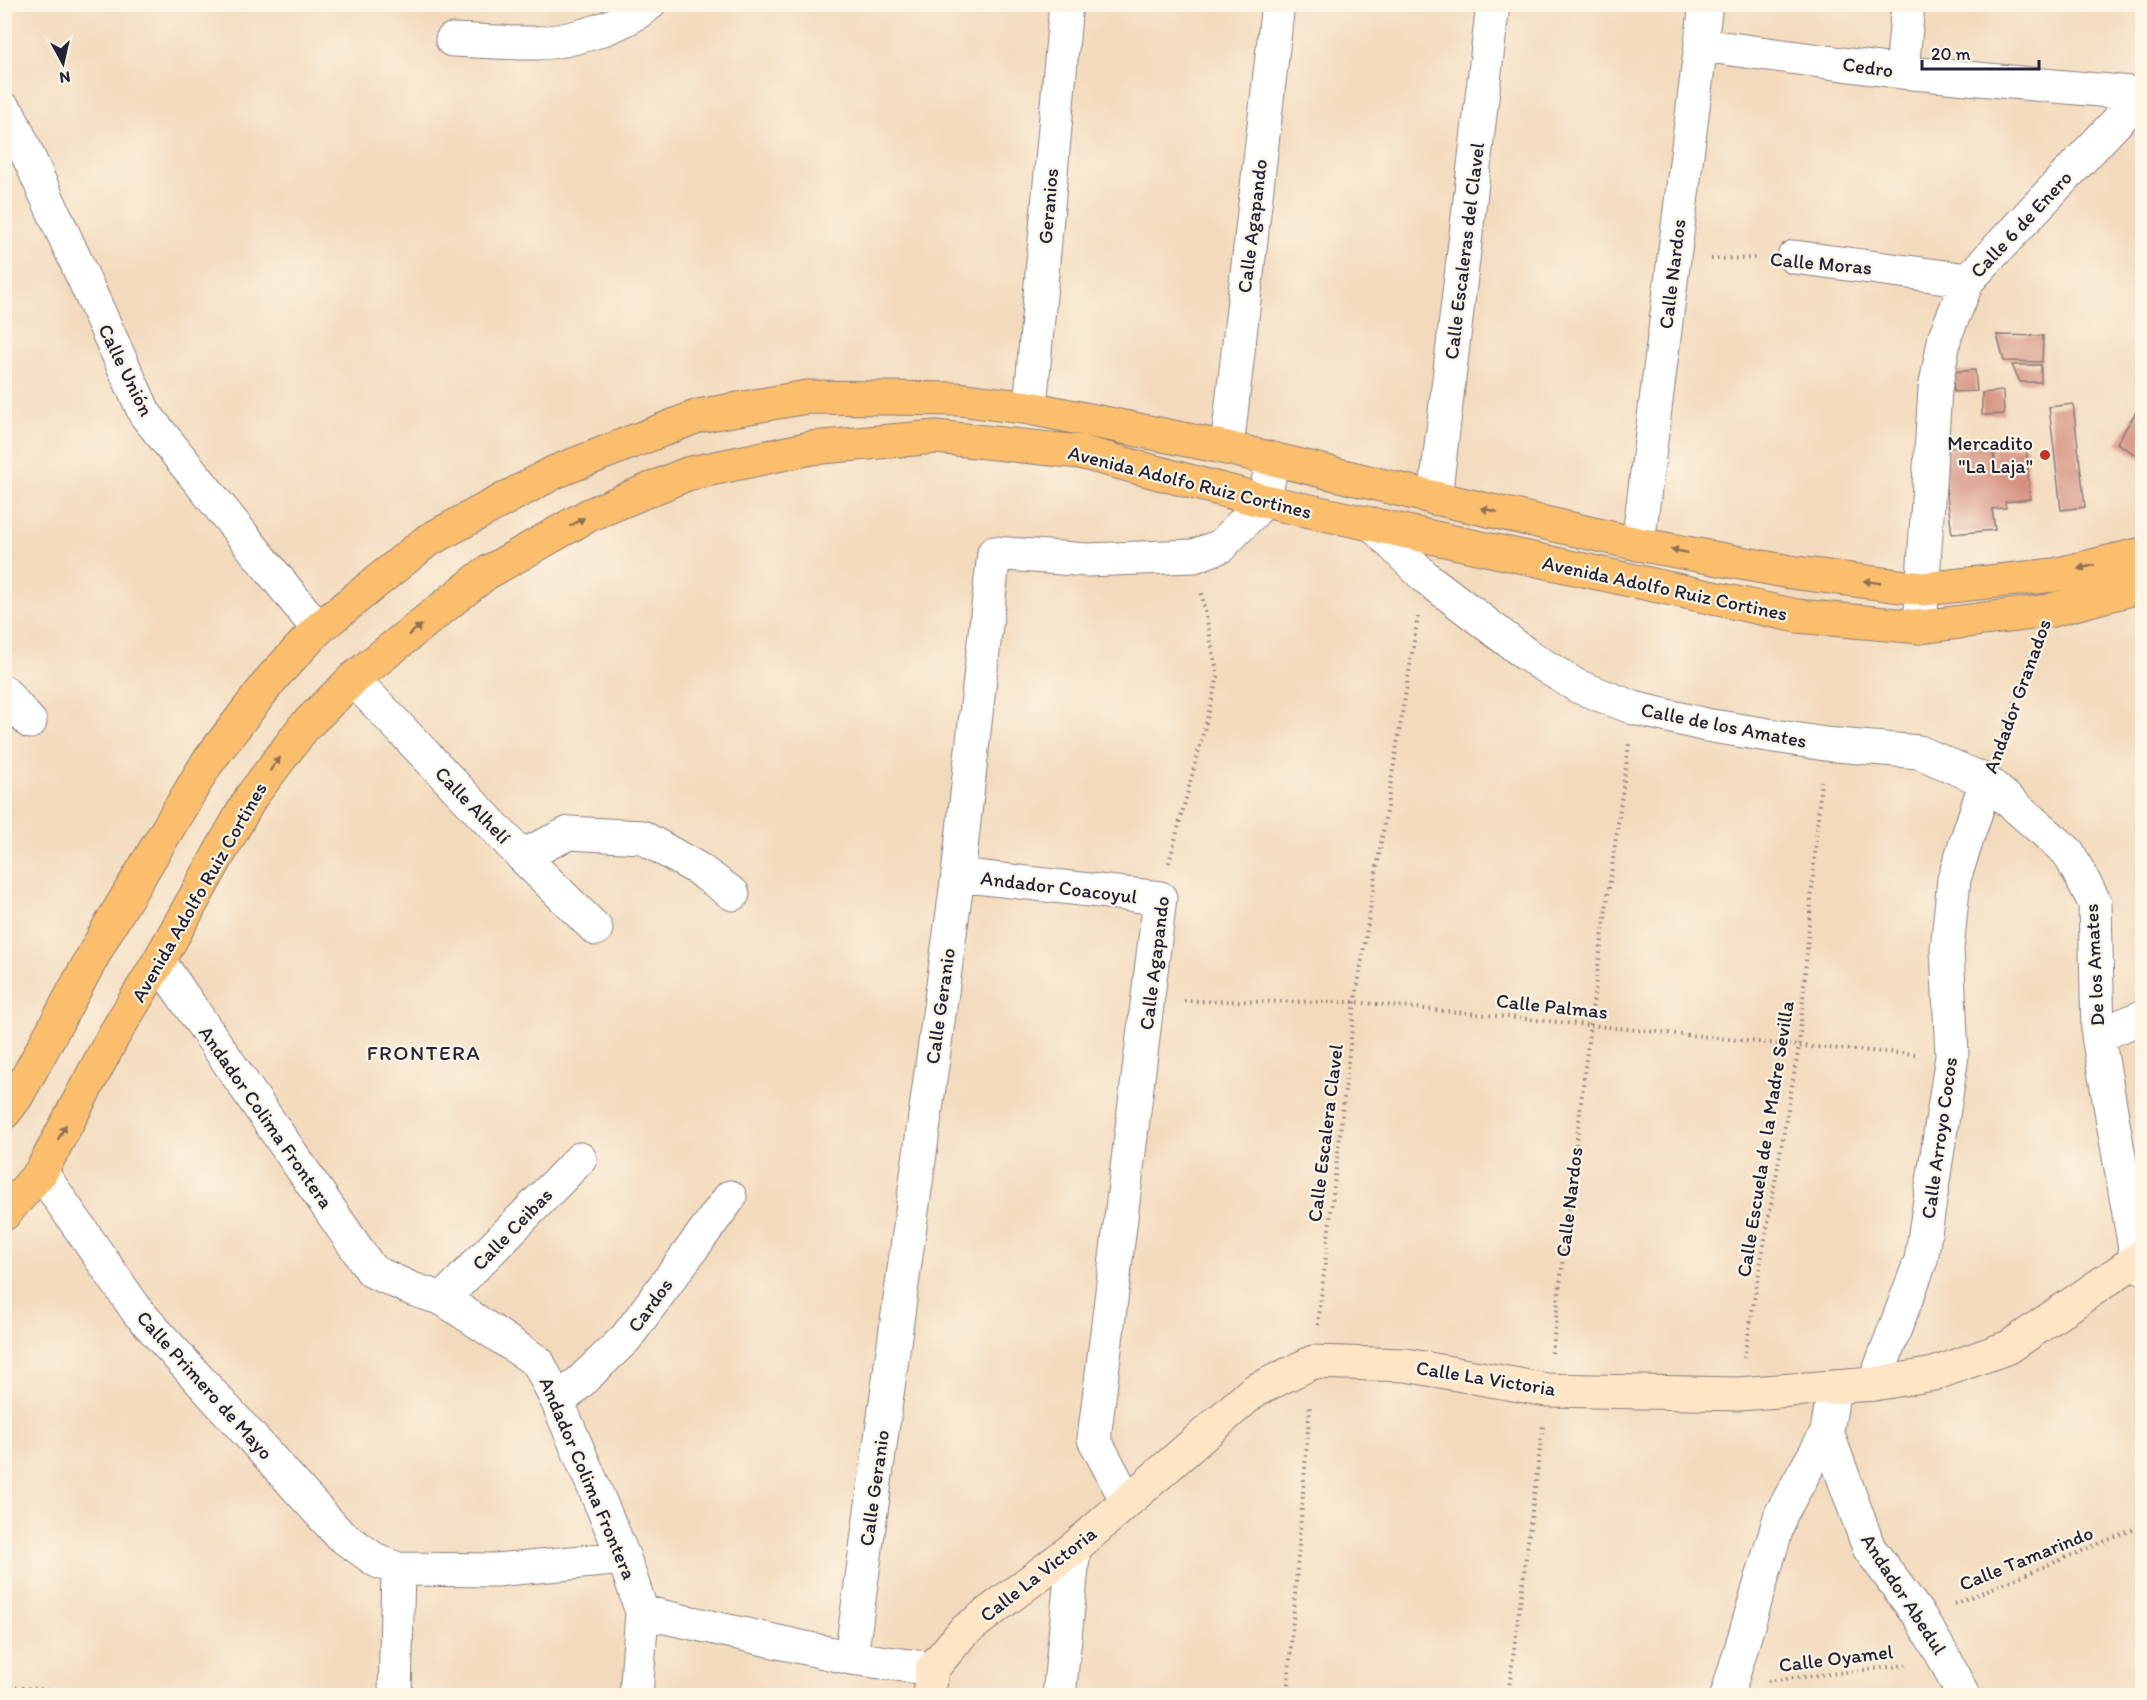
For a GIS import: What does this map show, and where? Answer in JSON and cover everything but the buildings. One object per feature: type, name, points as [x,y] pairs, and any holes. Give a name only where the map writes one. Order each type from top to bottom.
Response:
[{"type":"main road","name":"Avenida Adolfo Ruiz Cortines","points":[[4,1113],[17,1096],[106,930],[207,763],[273,677],[318,629],[427,541],[555,472],[698,416],[807,396],[958,399],[1030,408],[1227,448],[1638,544],[1790,572],[1923,589],[2054,575],[2142,554]]},
{"type":"main road","name":"Avenida Adolfo Ruiz Cortines","points":[[4,1214],[40,1172],[114,1035],[159,961],[250,797],[303,728],[353,679],[485,574],[589,515],[687,474],[811,448],[936,437],[1080,452],[1264,501],[1797,616],[1920,627],[2048,611],[2142,586]]},
{"type":"street","points":[[452,40],[538,43],[585,35],[634,17],[649,4]]},
{"type":"street","name":"Geranios","points":[[1030,408],[1066,4]]},
{"type":"street","name":"Calle Agapando","points":[[1227,448],[1278,4]]},
{"type":"street","name":"Calle Escaleras del Clavel","points":[[1435,498],[1493,4]]},
{"type":"street","name":"Calle Nardos","points":[[1638,544],[1706,4]]},
{"type":"street","points":[[1902,72],[1908,4]]},
{"type":"street","name":"Cedro","points":[[1701,45],[1902,72],[2142,95]]},
{"type":"street","name":"Calle 6 de Enero","points":[[1920,627],[1935,389],[1945,336],[1968,280],[2142,95]]},
{"type":"street","name":"Calle Unión","points":[[4,109],[10,116],[145,414],[318,629]]},
{"type":"street","name":"Calle Moras","points":[[1794,257],[1968,280]]},
{"type":"street","points":[[1194,556],[1221,546],[1264,501],[1273,459]]},
{"type":"street","name":"Calle de los Amates","points":[[1373,525],[1425,577],[1527,655],[1577,686],[1634,708],[1706,725],[1825,744],[1919,752],[1986,781]]},
{"type":"street","name":"Calle Geranio","points":[[851,1658],[958,875],[994,553],[1087,560],[1194,556]]},
{"type":"street","name":"Calle Alhelí","points":[[353,679],[522,856],[596,929]]},
{"type":"street","points":[[4,692],[30,722]]},
{"type":"street","name":"De los Amates","points":[[1986,781],[2068,852],[2095,903],[2098,1036],[2142,1017]]},
{"type":"street","name":"Calle Arroyo Cocos","points":[[1874,1384],[1922,1260],[1952,1056],[1947,949],[1954,879],[1986,781]]},
{"type":"street","points":[[522,856],[569,833],[642,837],[698,869],[733,894]]},
{"type":"street","name":"Andador Coacoyul","points":[[958,875],[1160,898]]},
{"type":"street","name":"Calle Agapando","points":[[1127,1502],[1094,1439],[1160,898]]},
{"type":"street","name":"Andador Colima Frontera","points":[[159,961],[372,1271],[412,1289],[443,1299],[538,1362],[558,1403],[624,1558],[642,1612]]},
{"type":"street","points":[[2098,1036],[2141,1261]]},
{"type":"street","name":"Calle Ceibas","points":[[443,1299],[580,1159]]},
{"type":"street","name":"Calle Primero de Mayo","points":[[40,1172],[138,1312],[339,1534],[377,1561],[398,1569],[496,1570],[624,1558]]},
{"type":"street","name":"Cardos","points":[[558,1403],[626,1338],[730,1197]]},
{"type":"street","name":"Calle La Victoria","points":[[931,1682],[963,1632],[1074,1548],[1254,1391],[1313,1362],[1406,1365],[1548,1390],[1738,1394],[1874,1384],[1934,1374],[2009,1347],[2141,1261]]},
{"type":"street","name":"Andador Abedul","points":[[1834,1388],[1827,1432],[1869,1548],[1920,1617],[1963,1695]]},
{"type":"street","points":[[1728,1691],[1781,1514],[1827,1432]]},
{"type":"street","points":[[1059,1695],[1074,1548]]},
{"type":"street","points":[[395,1695],[398,1569]]},
{"type":"street","points":[[636,1695],[642,1612],[851,1658],[931,1682]]},
{"type":"path","name":"Calle Moras","points":[[1673,260],[1794,257]]},
{"type":"path","name":"Calle Agapando","points":[[1160,898],[1218,677],[1194,556]]},
{"type":"path","name":"Calle Escalera Clavel","points":[[1287,1695],[1313,1362],[1355,1002],[1425,577]]},
{"type":"path","name":"Andador Granados","points":[[1986,781],[2048,611]]},
{"type":"path","name":"Calle Nardos","points":[[1508,1695],[1548,1390],[1590,1024],[1634,708]]},
{"type":"path","name":"Calle Escuela de la Madre Sevilla","points":[[1738,1394],[1799,1046],[1825,744]]},
{"type":"path","name":"Calle Palmas","points":[[1149,1001],[1355,1002],[1799,1046],[1952,1056]]},
{"type":"path","name":"Calle Tamarindo","points":[[1920,1617],[2142,1526]]},
{"type":"path","name":"Calle Oyamel","points":[[1728,1691],[1946,1661]]},
{"type":"path","points":[[4,1687],[44,1689],[60,1695]]},
{"type":"place","name":"Mercadito \"La Laja\"","points":[[2045,455]]},
{"type":"district","name":"FRONTERA","points":[[424,1053]]}]
